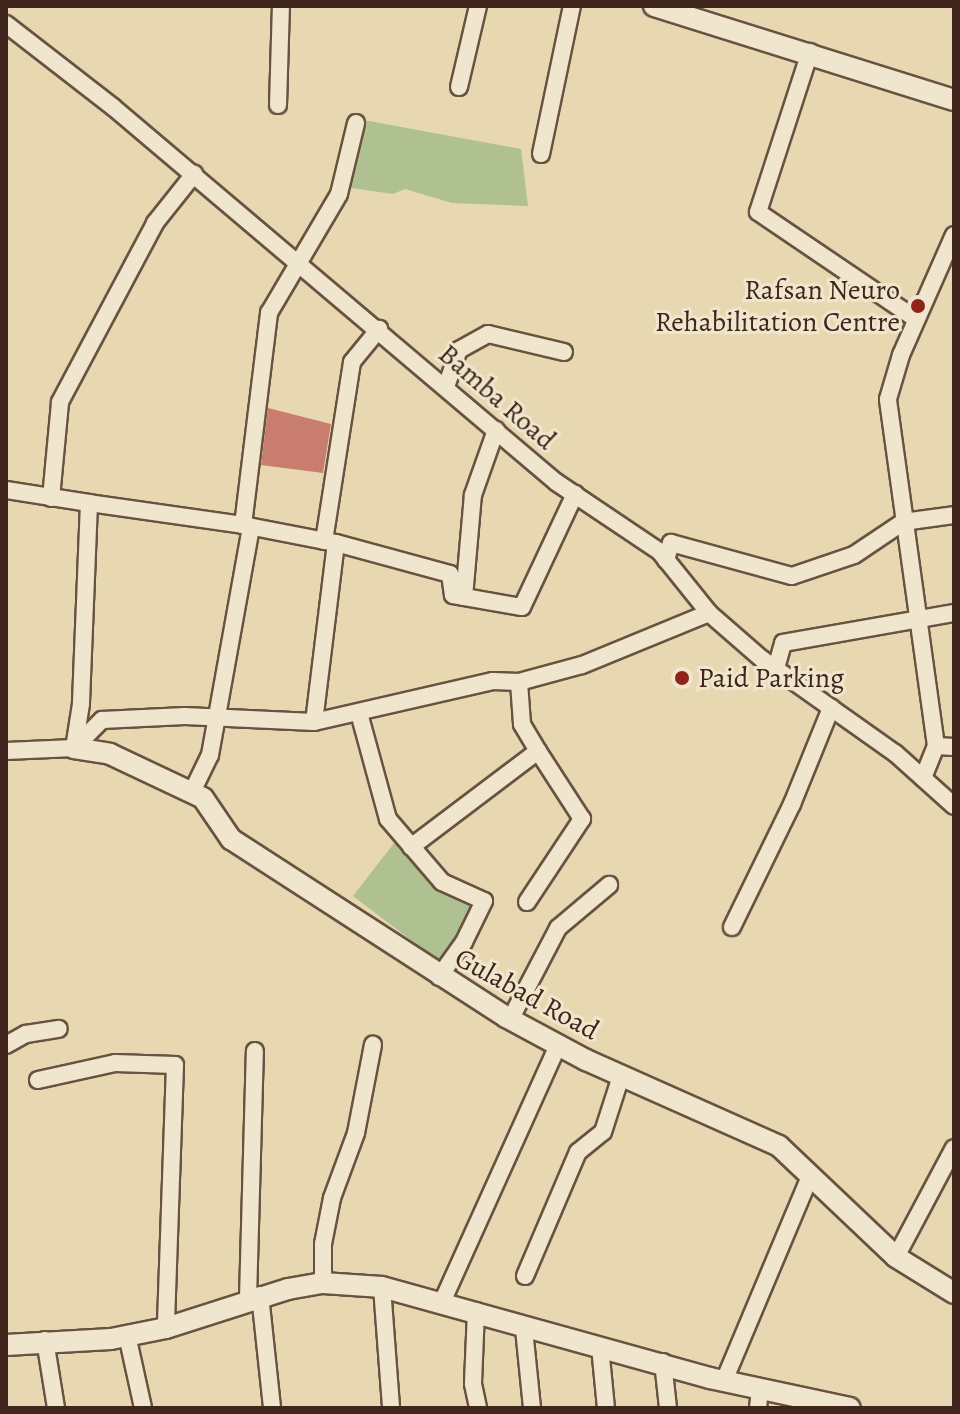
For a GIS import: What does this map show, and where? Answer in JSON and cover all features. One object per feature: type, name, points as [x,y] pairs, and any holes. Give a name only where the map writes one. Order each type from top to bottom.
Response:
[{"type":"street","points":[[278,105],[281,6]]},
{"type":"street","points":[[459,87],[478,6]]},
{"type":"street","points":[[541,154],[572,6]]},
{"type":"street","points":[[654,6],[810,52],[954,100]]},
{"type":"street","name":"Bamba Road","points":[[6,24],[194,174],[496,430],[575,494],[666,560],[709,613],[776,668],[923,778],[954,806]]},
{"type":"street","points":[[810,52],[758,212],[916,319]]},
{"type":"street","points":[[192,792],[210,755],[247,526],[269,313],[301,264],[339,194],[356,123]]},
{"type":"street","points":[[51,498],[60,402],[155,223],[194,174]]},
{"type":"street","points":[[923,778],[936,746],[916,619],[888,399],[916,319],[954,235]]},
{"type":"street","points":[[314,722],[330,542],[352,362],[379,329]]},
{"type":"street","points":[[446,387],[459,350],[488,334],[564,352]]},
{"type":"street","points":[[464,597],[473,495],[496,430]]},
{"type":"street","points":[[6,490],[247,526],[330,542],[450,574],[453,595],[522,607],[575,494]]},
{"type":"street","points":[[74,748],[81,704],[89,503]]},
{"type":"street","points":[[666,560],[671,543],[792,576],[854,555],[903,522],[954,515]]},
{"type":"street","points":[[6,751],[74,748],[102,720],[216,717],[314,722],[493,681],[519,682],[582,665],[709,613]]},
{"type":"street","points":[[776,668],[783,643],[954,613]]},
{"type":"street","points":[[519,682],[522,724],[582,819],[527,902]]},
{"type":"street","points":[[732,927],[792,804],[831,708]]},
{"type":"street","points":[[359,713],[388,819],[442,882],[484,901],[464,942],[439,977]]},
{"type":"street","points":[[936,746],[954,747]]},
{"type":"street","name":"Gulabad Road","points":[[74,748],[110,754],[203,798],[231,839],[439,977],[510,1020],[621,1076],[779,1146],[896,1257],[954,1293]]},
{"type":"street","points":[[411,847],[538,751]]},
{"type":"street","points":[[510,1020],[558,928],[609,885]]},
{"type":"street","points":[[6,1045],[26,1034],[59,1029]]},
{"type":"street","points":[[323,1283],[323,1244],[332,1198],[356,1133],[373,1045]]},
{"type":"street","points":[[443,1300],[558,1045]]},
{"type":"street","points":[[255,1051],[254,1296],[272,1408]]},
{"type":"street","points":[[38,1080],[115,1063],[175,1065],[166,1328]]},
{"type":"street","points":[[525,1276],[578,1152],[603,1132],[621,1076]]},
{"type":"street","points":[[896,1257],[954,1148]]},
{"type":"street","points":[[724,1381],[810,1176]]},
{"type":"street","points":[[6,1345],[127,1335],[166,1328],[254,1296],[323,1283],[382,1287],[443,1300],[524,1329],[663,1362],[724,1381],[759,1398],[850,1408]]},
{"type":"street","points":[[382,1287],[391,1408]]},
{"type":"street","points":[[476,1311],[473,1384],[478,1408]]},
{"type":"street","points":[[524,1329],[532,1408]]},
{"type":"street","points":[[127,1335],[143,1408]]},
{"type":"street","points":[[45,1340],[56,1408]]},
{"type":"street","points":[[600,1347],[606,1408]]},
{"type":"street","points":[[663,1362],[668,1408]]},
{"type":"green space","points":[[358,119],[521,149],[528,206],[452,203],[405,189],[393,194],[345,187]]},
{"type":"green space","points":[[398,838],[492,909],[450,970],[353,896]]},
{"type":"building","points":[[268,408],[331,424],[323,473],[261,465]]},
{"type":"place","name":"Rafsan Neuro Rehabilitation Centre","points":[[918,306]]},
{"type":"place","name":"Paid Parking","points":[[682,678]]}]
